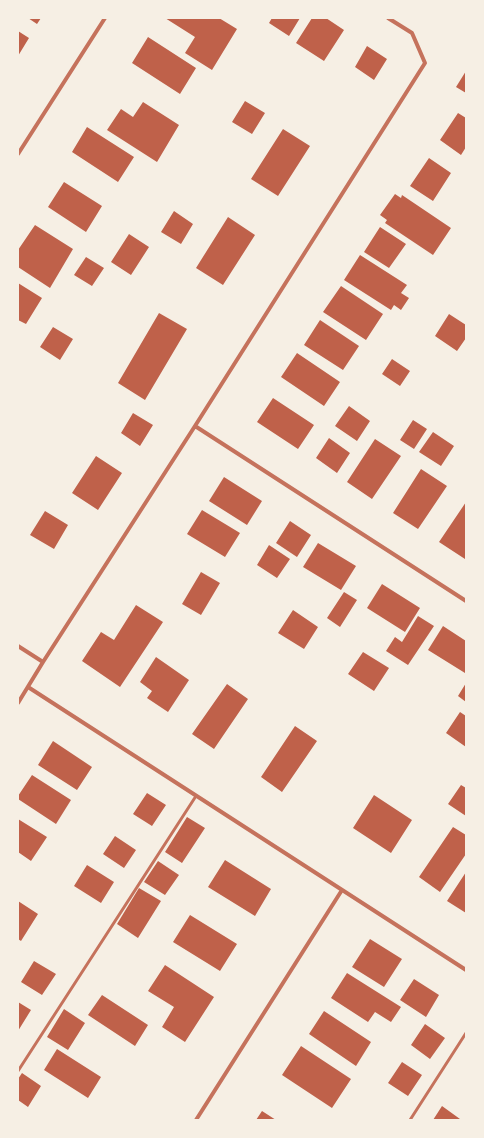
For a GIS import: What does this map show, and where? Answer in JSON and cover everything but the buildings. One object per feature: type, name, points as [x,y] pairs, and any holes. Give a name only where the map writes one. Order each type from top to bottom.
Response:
[{"type":"street","points":[[18,154],[105,18]]},
{"type":"street","points":[[18,703],[425,63],[412,33],[388,18]]},
{"type":"street","points":[[195,426],[466,601]]},
{"type":"street","points":[[18,646],[43,662]]},
{"type":"street","points":[[28,687],[466,970]]},
{"type":"street","points":[[196,1120],[342,890]]},
{"type":"lane","points":[[18,1071],[196,796]]},
{"type":"lane","points":[[410,1120],[466,1033]]}]
